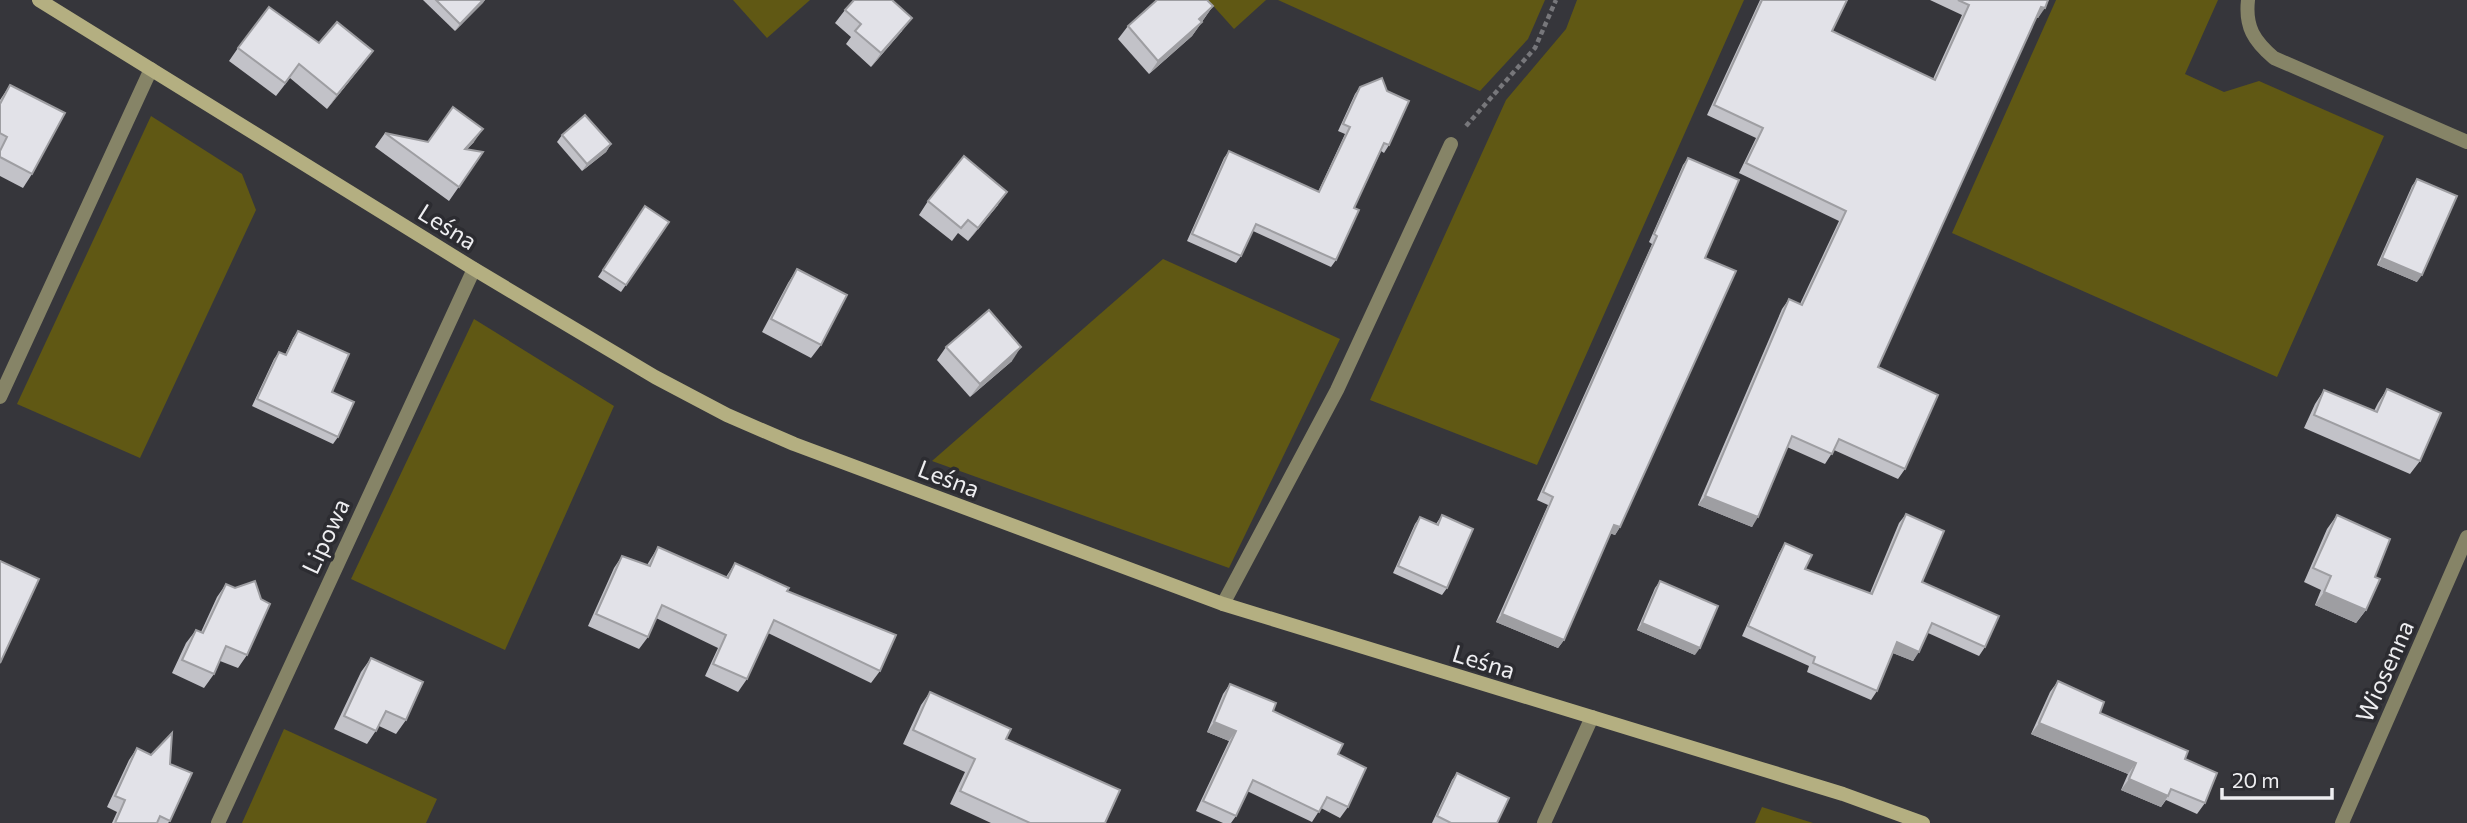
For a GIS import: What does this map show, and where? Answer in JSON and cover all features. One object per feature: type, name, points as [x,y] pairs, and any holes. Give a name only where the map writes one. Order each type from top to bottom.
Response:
[{"type":"street","name":"Leśna","points":[[39,0],[474,269],[655,377],[727,415],[794,444],[1223,604],[1843,794],[1923,823]]},
{"type":"street","points":[[2248,0],[2246,19],[2255,42],[2274,58],[2467,142]]},
{"type":"street","points":[[0,397],[151,69]]},
{"type":"street","points":[[1223,604],[1337,390],[1451,144]]},
{"type":"street","name":"Lipowa","points":[[218,823],[474,269]]},
{"type":"street","name":"Wiosenna","points":[[2342,823],[2467,537]]},
{"type":"street","points":[[1544,823],[1592,717]]},
{"type":"path","points":[[1451,144],[1535,48],[1556,0]]},
{"type":"shaded area","points":[[733,0],[810,0],[767,38]]},
{"type":"shaded area","points":[[1208,0],[1266,0],[1234,29]]},
{"type":"shaded area","points":[[1278,0],[1545,0],[1528,39],[1480,91]]},
{"type":"shaded area","points":[[1577,0],[1744,0],[1537,465],[1370,400],[1506,100],[1566,29]]},
{"type":"shaded area","points":[[2056,0],[2218,0],[2185,74],[2224,92],[2259,81],[2384,136],[2277,377],[1952,233]]},
{"type":"shaded area","points":[[151,116],[242,174],[256,210],[140,458],[17,404]]},
{"type":"shaded area","points":[[1163,259],[1340,339],[1229,568],[932,461]]},
{"type":"shaded area","points":[[474,319],[614,406],[505,650],[351,579]]},
{"type":"shaded area","points":[[284,729],[437,799],[426,823],[242,823]]},
{"type":"shaded area","points":[[1762,807],[1813,823],[1755,823]]},
{"type":"building","points":[[436,0],[483,0],[460,24]]},
{"type":"building","points":[[854,0],[892,0],[912,18],[881,53],[855,31],[861,24],[845,10]]},
{"type":"building","points":[[1157,0],[1207,0],[1213,6],[1199,19],[1202,22],[1158,61],[1128,26]]},
{"type":"building","points":[[1762,0],[1847,0],[1832,31],[1935,80],[1969,5],[1958,0],[2048,0],[2045,8],[2041,7],[1878,367],[1938,395],[1905,469],[1839,439],[1832,454],[1792,436],[1758,517],[1705,496],[1789,299],[1802,305],[1846,211],[1746,163],[1763,128],[1714,105]]},
{"type":"building","points":[[269,7],[319,43],[337,22],[373,51],[337,95],[299,64],[285,83],[238,48]]},
{"type":"building","points":[[1382,78],[1387,91],[1409,101],[1389,145],[1384,143],[1354,208],[1359,210],[1336,260],[1256,224],[1241,256],[1192,234],[1229,151],[1319,192],[1350,127],[1343,124],[1360,87]]},
{"type":"building","points":[[10,85],[65,113],[32,174],[0,157],[7,137],[0,133],[0,104]]},
{"type":"building","points":[[453,107],[483,129],[465,149],[483,152],[459,187],[385,133],[428,142]]},
{"type":"building","points":[[585,115],[611,144],[587,164],[562,135]]},
{"type":"building","points":[[964,156],[1007,192],[978,228],[968,220],[961,228],[928,201]]},
{"type":"building","points":[[1688,158],[1739,180],[1705,258],[1736,271],[1620,527],[1614,525],[1564,640],[1502,614],[1553,497],[1543,492],[1657,236],[1654,234]]},
{"type":"building","points":[[2417,179],[2457,196],[2422,275],[2382,258]]},
{"type":"building","points":[[645,206],[669,222],[626,285],[603,270]]},
{"type":"building","points":[[797,269],[847,295],[821,345],[771,319]]},
{"type":"building","points":[[989,310],[1021,347],[980,384],[946,347]]},
{"type":"building","points":[[298,331],[349,354],[332,392],[354,402],[338,437],[257,399],[279,352],[286,355]]},
{"type":"building","points":[[2387,389],[2441,413],[2420,461],[2314,415],[2324,390],[2377,412]]},
{"type":"building","points":[[1906,514],[1944,531],[1922,582],[1999,616],[1985,647],[1932,623],[1919,652],[1897,642],[1877,691],[1813,663],[1815,657],[1748,626],[1785,543],[1812,555],[1805,569],[1872,594]]},
{"type":"building","points":[[1442,515],[1473,529],[1447,588],[1398,566],[1420,517],[1438,525]]},
{"type":"building","points":[[2337,515],[2390,539],[2375,577],[2380,579],[2366,610],[2324,592],[2331,576],[2313,568]]},
{"type":"building","points":[[658,547],[728,578],[735,563],[789,588],[787,591],[896,635],[880,671],[774,620],[747,679],[713,664],[726,635],[662,605],[648,637],[596,614],[622,556],[650,566]]},
{"type":"building","points":[[0,561],[39,579],[0,663]]},
{"type":"building","points":[[255,581],[261,599],[270,604],[247,655],[226,646],[214,674],[182,660],[196,630],[203,633],[226,584],[235,588]]},
{"type":"building","points":[[1660,581],[1718,606],[1700,648],[1642,623]]},
{"type":"building","points":[[371,658],[423,682],[406,720],[386,711],[376,731],[344,716]]},
{"type":"building","points":[[2058,681],[2104,702],[2100,713],[2188,751],[2185,759],[2217,773],[2205,803],[2171,789],[2168,796],[2129,779],[2136,763],[2039,723]]},
{"type":"building","points":[[1230,684],[1276,703],[1273,711],[1343,744],[1338,754],[1366,768],[1348,807],[1327,797],[1319,812],[1253,780],[1236,816],[1203,801],[1236,731],[1214,722]]},
{"type":"building","points":[[930,692],[1011,729],[1006,739],[1120,790],[1105,823],[1030,823],[960,791],[975,759],[913,730]]},
{"type":"building","points":[[172,733],[170,764],[192,773],[170,821],[160,816],[157,823],[115,823],[125,800],[115,796],[137,748],[151,755]]},
{"type":"building","points":[[1457,773],[1509,798],[1497,823],[1451,823],[1437,816]]}]
